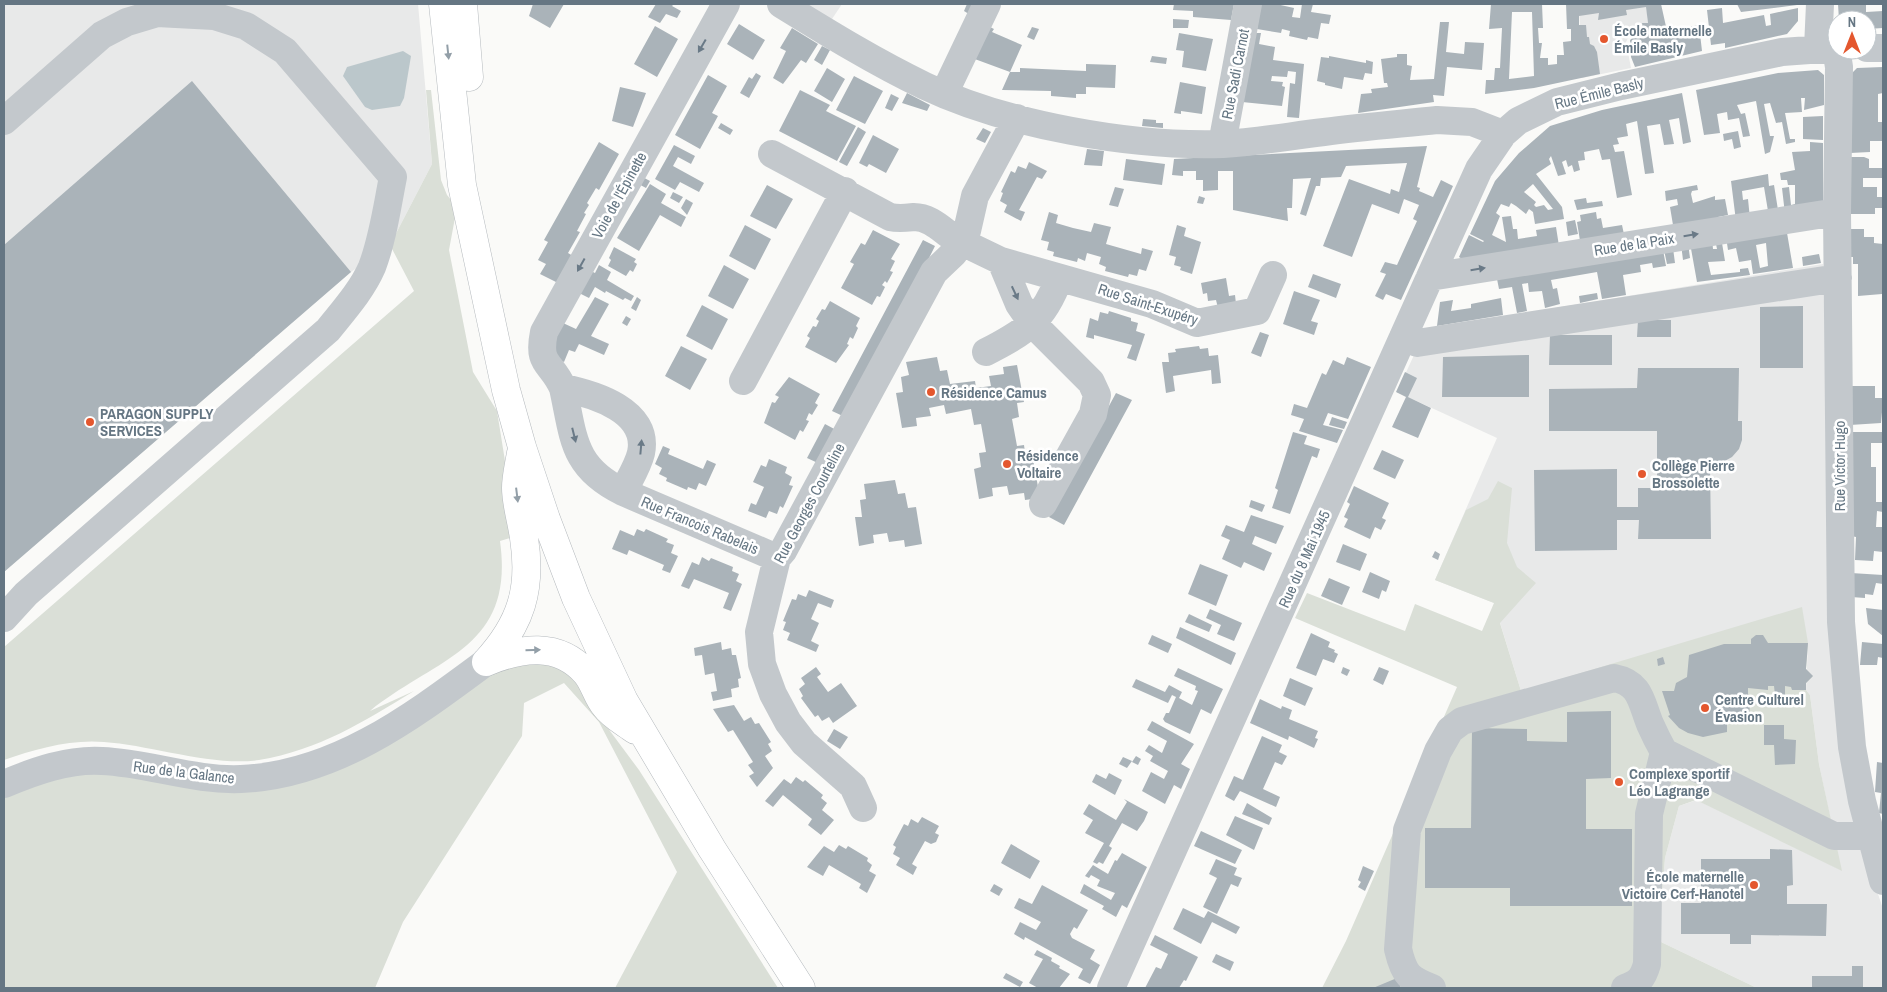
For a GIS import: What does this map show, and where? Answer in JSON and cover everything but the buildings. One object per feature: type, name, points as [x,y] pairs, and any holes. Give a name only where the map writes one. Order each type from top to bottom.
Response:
[{"type":"main road","points":[[443,4],[462,185],[506,390],[522,447],[576,598],[624,701],[712,849],[801,988]]},
{"type":"main road","points":[[463,4],[478,193],[480,263]]},
{"type":"main road","points":[[486,662],[502,645],[513,627],[522,606],[526,586],[524,541],[516,489],[522,447]]},
{"type":"main road","points":[[486,662],[510,652],[532,649],[548,650],[561,654],[587,673],[605,707],[646,739]]},
{"type":"street","name":"Voie de l'Épinette","points":[[564,388],[541,355],[544,332],[726,4]]},
{"type":"street","points":[[944,94],[987,4]]},
{"type":"street","name":"Rue Sadi Carnot","points":[[1222,144],[1248,4]]},
{"type":"street","name":"Rue Victor Hugo","points":[[1820,4],[1827,35]]},
{"type":"street","points":[[788,5],[883,65],[944,94],[1016,118],[1097,134],[1143,140],[1222,144],[1437,120],[1472,122],[1503,134]]},
{"type":"street","points":[[4,121],[102,35],[127,22],[157,13],[214,16],[246,26],[285,51],[392,177],[384,224],[372,267],[354,298],[328,330],[26,594],[4,618]]},
{"type":"street","name":"Rue Émile Basly","points":[[1503,134],[1518,121],[1557,102],[1782,52],[1827,48]]},
{"type":"street","name":"Rue Victor Hugo","points":[[1836,60],[1839,67],[1837,212],[1841,622],[1852,747],[1871,836],[1883,881]]},
{"type":"street","points":[[962,242],[975,196],[1016,118]]},
{"type":"street","name":"Rue du 8 Mai 1945","points":[[1111,988],[1479,169],[1503,134]]},
{"type":"street","name":"Rue Saint-Exupéry","points":[[772,154],[845,191],[890,217],[901,219],[916,217],[929,220],[962,242],[1001,260],[1152,304],[1197,323],[1257,311],[1273,276]]},
{"type":"street","points":[[743,381],[845,191]]},
{"type":"street","name":"Rue de la Paix","points":[[1430,277],[1837,212]]},
{"type":"street","name":"Rue Georges Courteline","points":[[863,808],[853,786],[804,743],[788,722],[773,694],[762,664],[759,632],[777,558],[783,551],[934,272],[962,242]]},
{"type":"street","points":[[1001,260],[1020,304],[1032,323],[1091,382],[1097,395],[1093,414],[1043,504]]},
{"type":"street","points":[[986,352],[1011,339],[1032,323],[1048,305],[1059,278]]},
{"type":"street","points":[[1403,337],[1417,343],[1838,278]]},
{"type":"street","points":[[564,388],[593,394],[624,412],[638,428],[642,436],[640,454],[623,492]]},
{"type":"street","name":"Rue Francois Rabelais","points":[[564,388],[581,459],[599,478],[623,492],[777,558]]},
{"type":"street","name":"Rue de la Galance","points":[[4,784],[32,772],[71,762],[102,761],[220,779],[242,779],[282,774],[328,761],[370,741],[414,715],[486,662]]},
{"type":"street","points":[[1432,988],[1413,980],[1402,968],[1398,949],[1407,830],[1438,751],[1450,730],[1462,721],[1614,678],[1627,681],[1639,694],[1650,725],[1664,752],[1834,836],[1871,836]]},
{"type":"street","points":[[1625,988],[1636,984],[1644,976],[1647,964],[1649,814],[1664,752]]},
{"type":"shaded area","points":[[4,4],[418,4],[432,164],[390,245],[351,272],[4,572]]},
{"type":"shaded area","points":[[801,4],[842,4],[830,22]]},
{"type":"shaded area","name":"École maternelle Émile Basly","points":[[1579,4],[1646,4],[1648,23],[1640,24],[1640,29],[1629,36],[1626,42],[1631,68],[1582,78]]},
{"type":"shaded area","points":[[403,51],[411,56],[404,98],[400,106],[372,110],[365,107],[343,76],[347,67]]},
{"type":"shaded area","points":[[426,90],[431,90],[441,180],[447,195],[457,207],[449,250],[473,372],[497,411],[517,536],[500,541],[501,577],[495,606],[483,628],[466,646],[445,662],[370,711],[414,691],[340,733],[321,742],[281,755],[259,760],[222,761],[122,744],[92,741],[66,743],[4,760],[4,647],[414,291],[390,245],[432,164]]},
{"type":"shaded area","name":"Collège Pierre Brossolette","points":[[1823,264],[1826,378],[1867,861],[1883,909],[1883,988],[1757,988],[1661,942],[1659,930],[1665,858],[1679,806],[1697,800],[1841,870],[1819,764],[1810,695],[1806,690],[1808,643],[1521,691],[1494,603],[1435,580],[1497,438],[1397,392],[1426,329]]},
{"type":"shaded area","name":"Complexe sportif Léo Lagrange","points":[[1498,481],[1512,488],[1507,543],[1517,567],[1536,583],[1500,623],[1521,691],[1802,607],[1808,643],[1806,669],[1813,676],[1806,683],[1806,690],[1810,695],[1819,764],[1842,871],[1696,800],[1679,806],[1665,858],[1659,930],[1661,942],[1757,988],[1322,988],[1346,941],[1457,687],[1295,618],[1307,593],[1405,631],[1415,604],[1482,631],[1494,603],[1435,580],[1466,510],[1488,499]]},
{"type":"shaded area","points":[[562,662],[597,705],[610,731],[639,770],[778,988],[615,988],[677,872],[599,722],[564,683],[524,703],[522,736],[403,922],[375,988],[4,988],[4,797],[40,781],[87,770],[233,790],[505,664]]},
{"type":"place","name":"École maternelle Émile Basly","points":[[1604,39]]},
{"type":"place","name":"Résidence Camus","points":[[931,392]]},
{"type":"place","name":"PARAGON SUPPLY SERVICES","points":[[90,422]]},
{"type":"place","name":"Résidence Voltaire","points":[[1007,464]]},
{"type":"place","name":"Collège Pierre Brossolette","points":[[1642,474]]},
{"type":"place","name":"Centre Culturel Évasion","points":[[1705,708]]},
{"type":"place","name":"Complexe sportif Léo Lagrange","points":[[1619,782]]},
{"type":"place","name":"École maternelle Victoire Cerf-Hanotel","points":[[1754,885]]}]
